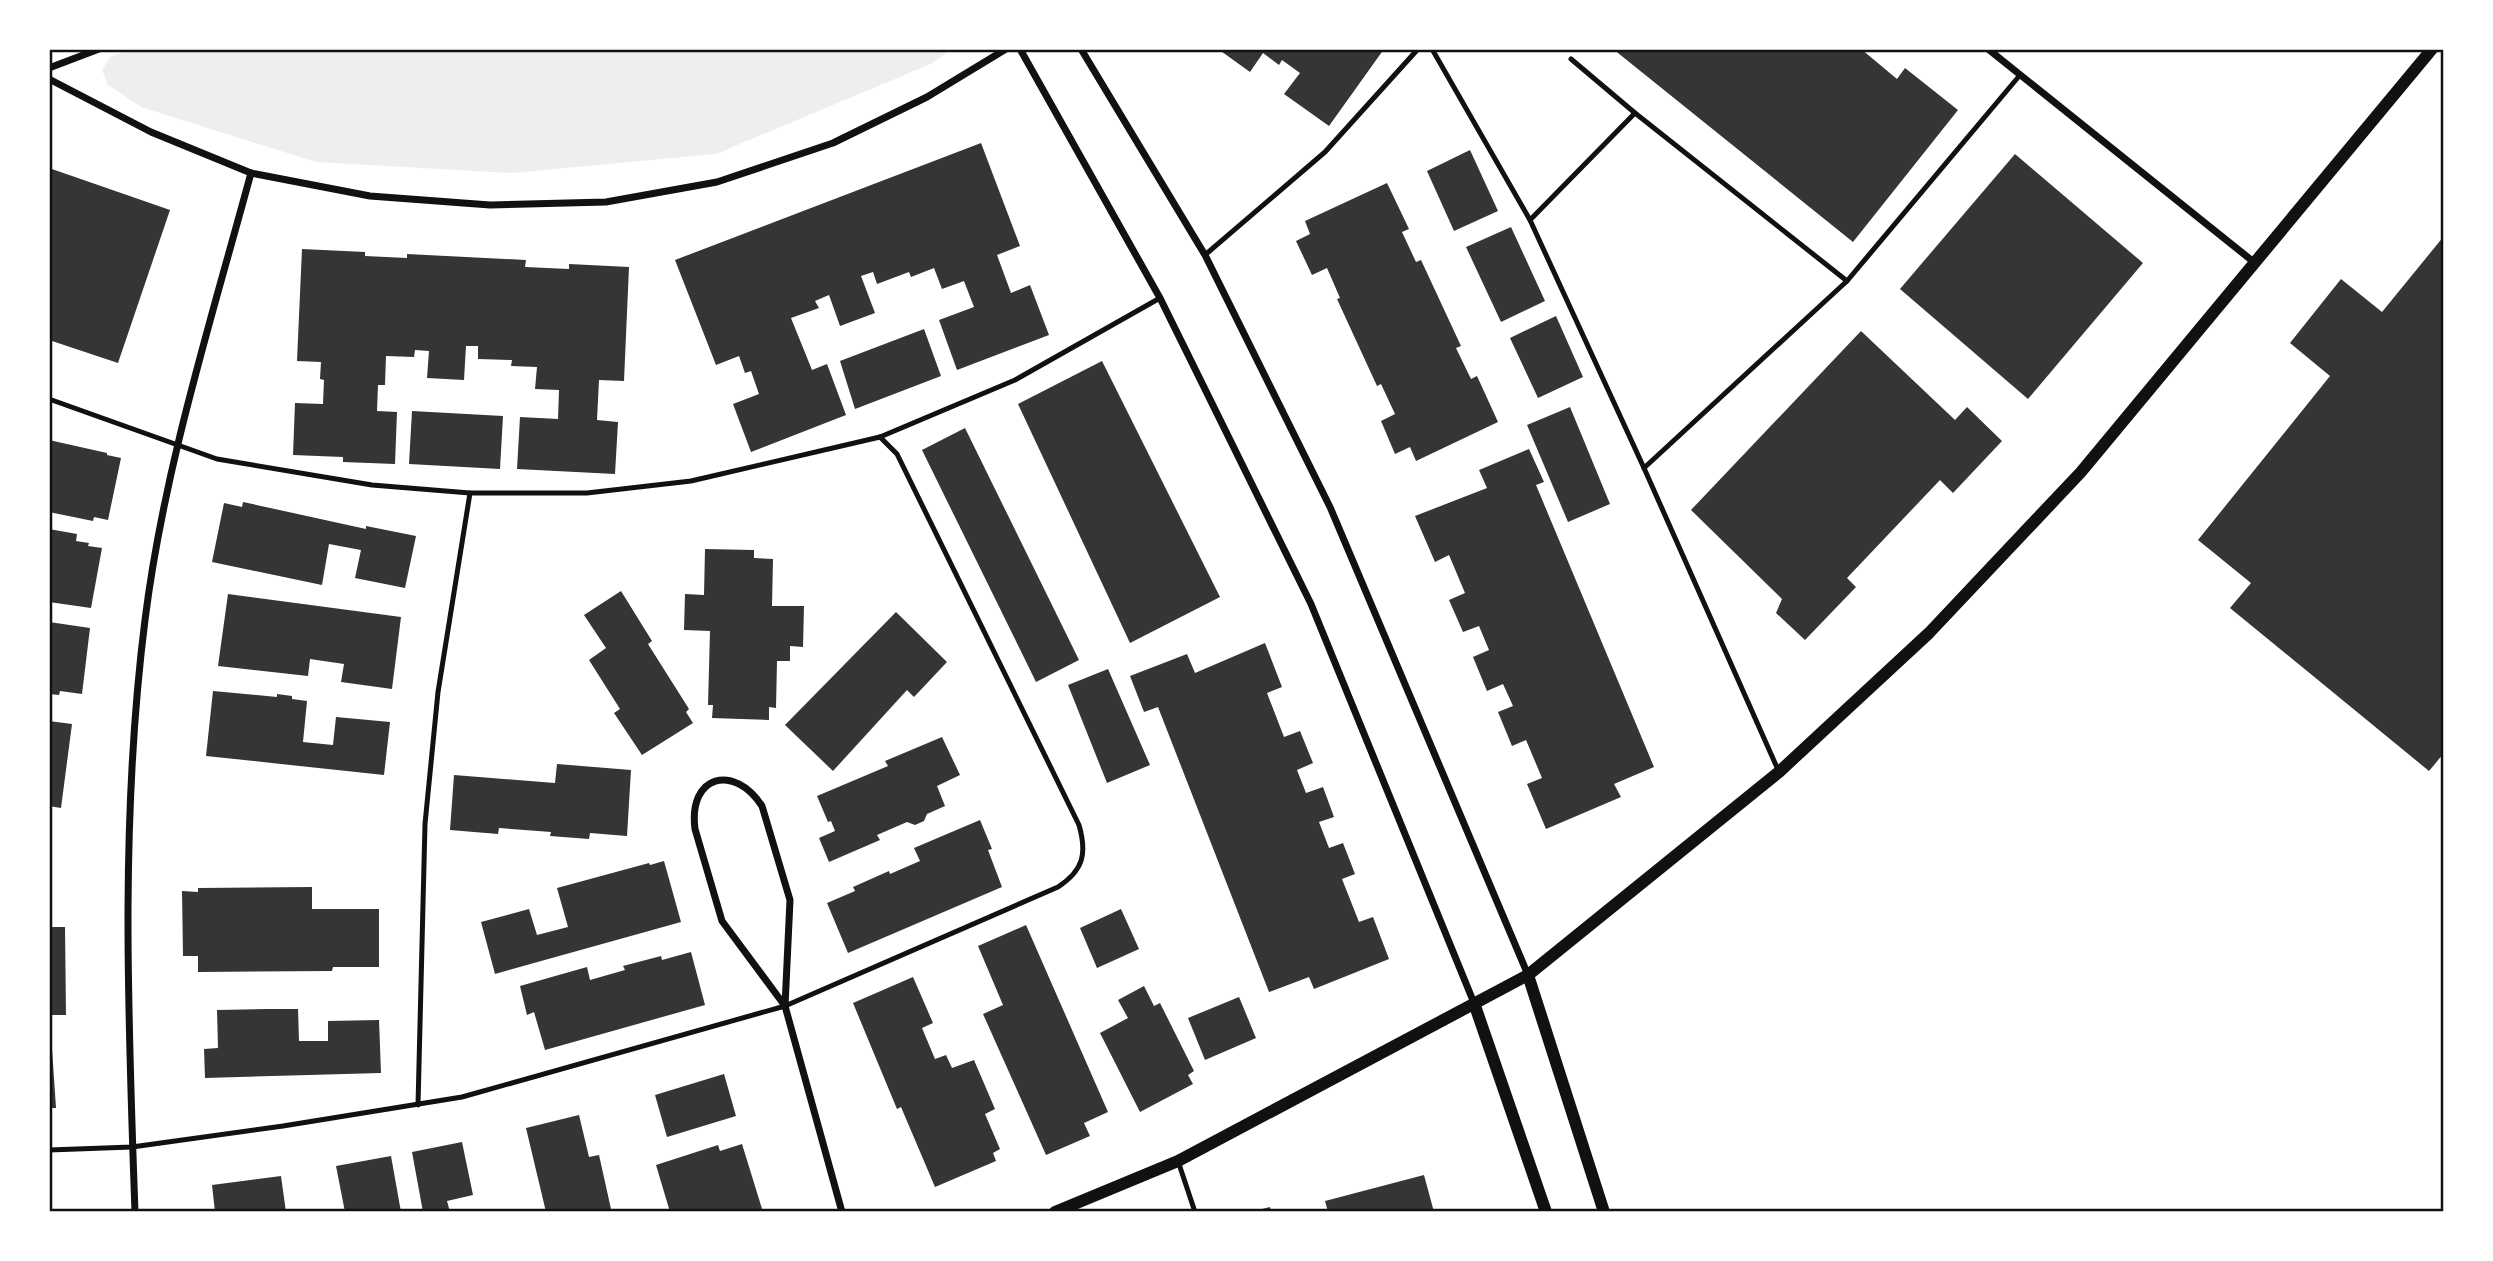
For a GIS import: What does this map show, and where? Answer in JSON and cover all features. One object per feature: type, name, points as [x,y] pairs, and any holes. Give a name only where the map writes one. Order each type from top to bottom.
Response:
[{"type":"street","points":[[49,68],[99,49]]},
{"type":"street","points":[[49,79],[151,132],[251,173],[370,196],[490,205],[606,202],[717,182],[833,143],[927,97],[1006,49]]},
{"type":"street","points":[[1020,49],[1160,298],[1311,604],[1474,1003],[1546,1212]]},
{"type":"street","points":[[1081,49],[1205,255],[1330,508],[1528,975],[1604,1212]]},
{"type":"street","points":[[1988,49],[2256,264]]},
{"type":"street","points":[[1055,1212],[1178,1161],[1528,975],[1779,772],[1929,633],[2072,482],[2256,264],[2432,49]]},
{"type":"street","points":[[135,1212],[127,991],[129,825],[135,720],[145,619],[177,444],[251,173]]},
{"type":"street","points":[[785,1006],[722,921],[693,814],[699,792],[714,780],[726,779],[745,786],[762,806],[790,900],[785,1006],[842,1212]]},
{"type":"lane","points":[[1205,255],[1325,152],[1418,49]]},
{"type":"lane","points":[[1432,49],[1530,220],[1779,772]]},
{"type":"lane","points":[[1572,59],[1635,113],[1847,281]]},
{"type":"lane","points":[[1644,468],[1847,281],[2020,75]]},
{"type":"lane","points":[[1530,220],[1635,113]]},
{"type":"lane","points":[[49,399],[217,459],[372,485],[470,493],[587,493],[691,481],[880,438],[1015,380],[1160,298]]},
{"type":"lane","points":[[49,1150],[132,1147],[462,1097],[785,1006],[1058,887],[1076,871],[1083,858],[1084,842],[1079,825],[897,454],[880,438]]},
{"type":"lane","points":[[418,1105],[425,824],[438,692],[470,493]]},
{"type":"lane","points":[[1178,1161],[1195,1212]]},
{"type":"shaded area","points":[[130,49],[951,49],[933,63],[716,154],[512,173],[316,162],[141,107],[108,85],[102,70],[110,57]]},
{"type":"building","points":[[1218,49],[1384,49],[1329,126],[1284,94],[1300,73],[1282,60],[1279,65],[1263,53],[1250,72]]},
{"type":"building","points":[[1613,49],[1861,49],[1897,79],[1905,68],[1958,110],[1853,242]]},
{"type":"building","points":[[981,143],[1020,246],[997,255],[1011,293],[1030,285],[1049,335],[957,370],[939,320],[974,307],[964,281],[942,289],[934,268],[911,277],[909,272],[877,284],[873,272],[861,276],[875,313],[840,326],[829,295],[815,301],[819,308],[791,318],[812,370],[827,364],[846,415],[751,452],[733,404],[759,394],[751,371],[745,373],[739,356],[716,365],[675,260]]},
{"type":"building","points":[[1470,150],[1498,211],[1454,231],[1427,171]]},
{"type":"building","points":[[2015,154],[2143,263],[2028,399],[1900,289]]},
{"type":"building","points":[[49,168],[170,210],[118,363],[49,340]]},
{"type":"building","points":[[1387,183],[1409,229],[1402,232],[1416,262],[1421,260],[1461,346],[1456,348],[1471,379],[1477,376],[1498,422],[1416,461],[1410,447],[1395,454],[1381,421],[1395,414],[1381,384],[1377,386],[1337,299],[1340,298],[1327,268],[1312,275],[1296,241],[1310,234],[1305,221]]},
{"type":"building","points":[[1511,227],[1545,301],[1501,322],[1466,247]]},
{"type":"building","points":[[2444,236],[2444,753],[2429,771],[2230,608],[2251,583],[2198,540],[2330,376],[2290,343],[2341,279],[2382,312]]},
{"type":"building","points":[[302,249],[365,252],[365,256],[407,258],[407,254],[526,260],[525,267],[569,269],[569,264],[629,267],[624,381],[599,380],[597,420],[618,422],[615,474],[517,469],[520,417],[558,419],[559,390],[535,389],[537,367],[511,366],[512,360],[478,359],[478,346],[466,346],[464,380],[427,378],[429,351],[415,350],[414,357],[386,356],[385,385],[378,385],[377,411],[397,412],[395,464],[343,462],[343,457],[293,455],[295,403],[323,404],[324,380],[320,379],[321,362],[297,361]]},
{"type":"building","points":[[1556,316],[1583,377],[1538,398],[1510,338]]},
{"type":"building","points":[[924,329],[941,376],[855,409],[840,361]]},
{"type":"building","points":[[1861,331],[1955,420],[1967,407],[2002,441],[1953,493],[1940,480],[1847,578],[1856,587],[1805,640],[1776,613],[1782,599],[1691,510]]},
{"type":"building","points":[[1102,361],[1220,597],[1130,643],[1018,404]]},
{"type":"building","points":[[1570,407],[1610,504],[1568,522],[1527,425]]},
{"type":"building","points":[[412,411],[503,416],[500,469],[409,464]]},
{"type":"building","points":[[965,428],[1079,660],[1036,682],[922,450]]},
{"type":"building","points":[[49,440],[121,458],[108,520],[94,517],[93,521],[49,512]]},
{"type":"building","points":[[1529,449],[1544,482],[1536,485],[1654,767],[1614,784],[1621,797],[1546,829],[1527,784],[1542,778],[1526,740],[1512,746],[1498,712],[1513,706],[1503,684],[1487,691],[1473,657],[1489,650],[1479,626],[1463,632],[1449,600],[1465,593],[1449,555],[1435,562],[1415,516],[1487,488],[1479,470]]},
{"type":"building","points":[[243,502],[366,529],[366,526],[416,536],[405,588],[355,578],[361,550],[329,544],[322,585],[212,562],[224,503],[242,507]]},
{"type":"building","points":[[49,529],[77,534],[76,541],[102,548],[91,608],[49,602]]},
{"type":"building","points":[[705,549],[754,550],[754,558],[773,559],[772,606],[804,606],[803,647],[790,646],[790,661],[777,661],[776,708],[769,707],[769,720],[712,718],[713,705],[708,705],[710,631],[684,630],[685,594],[704,595]]},
{"type":"building","points":[[621,591],[652,641],[648,644],[689,709],[686,712],[693,723],[642,755],[614,713],[620,709],[589,660],[606,648],[584,615]]},
{"type":"building","points":[[228,594],[401,617],[392,689],[341,682],[344,664],[310,659],[308,676],[218,666]]},
{"type":"building","points":[[896,612],[947,662],[914,697],[907,690],[833,771],[785,725]]},
{"type":"building","points":[[49,622],[90,628],[82,694],[60,691],[59,695],[49,694]]},
{"type":"building","points":[[1265,643],[1282,687],[1267,693],[1284,737],[1300,731],[1313,763],[1297,770],[1306,793],[1323,787],[1334,817],[1319,822],[1329,848],[1343,843],[1355,874],[1342,879],[1359,922],[1373,917],[1389,959],[1314,989],[1309,977],[1269,992],[1158,707],[1144,712],[1130,676],[1187,654],[1195,673]]},
{"type":"building","points":[[1108,669],[1150,765],[1107,783],[1068,685]]},
{"type":"building","points":[[213,691],[277,697],[277,694],[307,701],[303,742],[333,745],[336,717],[390,722],[384,775],[206,756]]},
{"type":"building","points":[[49,721],[72,724],[61,808],[49,806]]},
{"type":"building","points":[[942,737],[960,775],[937,786],[945,806],[927,814],[924,821],[915,825],[907,822],[877,835],[880,840],[829,862],[819,838],[835,831],[831,821],[828,822],[817,796],[888,766],[885,761]]},
{"type":"building","points":[[557,764],[631,770],[627,836],[590,833],[589,839],[550,836],[551,832],[499,828],[498,834],[450,830],[454,775],[555,783]]},
{"type":"building","points":[[980,820],[992,849],[988,850],[1002,887],[848,953],[827,903],[855,891],[853,887],[920,861],[914,848]]},
{"type":"building","points":[[664,861],[681,922],[495,974],[481,922],[529,909],[537,935],[568,927],[557,888]]},
{"type":"building","points":[[312,887],[312,909],[379,909],[379,967],[333,967],[332,971],[198,972],[198,956],[183,956],[182,891],[198,892],[198,888]]},
{"type":"building","points":[[1121,909],[1139,949],[1097,968],[1080,928]]},
{"type":"building","points":[[1026,925],[1108,1112],[1084,1123],[1090,1136],[1046,1155],[983,1014],[1003,1005],[978,946]]},
{"type":"building","points":[[49,927],[65,927],[66,1015],[49,1015]]},
{"type":"building","points":[[691,952],[705,1005],[545,1050],[534,1012],[527,1015],[520,986],[587,967],[590,980],[625,970],[623,966],[661,956],[662,960]]},
{"type":"building","points":[[913,977],[933,1023],[922,1028],[935,1059],[946,1055],[952,1068],[974,1060],[995,1109],[985,1114],[1000,1149],[993,1153],[996,1161],[935,1187],[901,1107],[897,1109],[853,1003]]},
{"type":"building","points":[[1144,986],[1154,1006],[1160,1003],[1194,1071],[1188,1075],[1193,1084],[1140,1112],[1100,1033],[1128,1018],[1118,1000]]},
{"type":"building","points":[[1239,997],[1256,1038],[1205,1060],[1188,1018]]},
{"type":"building","points":[[298,1009],[299,1041],[328,1041],[328,1021],[379,1020],[381,1073],[205,1078],[204,1049],[218,1048],[217,1010]]},
{"type":"building","points":[[51,1034],[56,1108],[49,1108]]},
{"type":"building","points":[[724,1074],[736,1116],[667,1137],[655,1095]]},
{"type":"building","points":[[579,1115],[589,1157],[599,1155],[611,1209],[603,1212],[546,1212],[526,1128]]},
{"type":"building","points":[[462,1142],[473,1195],[447,1201],[450,1212],[423,1212],[412,1152]]},
{"type":"building","points":[[742,1144],[763,1212],[670,1212],[656,1165],[718,1145],[720,1151]]},
{"type":"building","points":[[391,1156],[401,1212],[345,1212],[336,1166]]},
{"type":"building","points":[[1424,1175],[1434,1212],[1328,1212],[1325,1201]]},
{"type":"building","points":[[281,1176],[286,1212],[215,1212],[212,1185]]},
{"type":"building","points":[[1270,1207],[1271,1212],[1254,1212],[1254,1211]]}]
